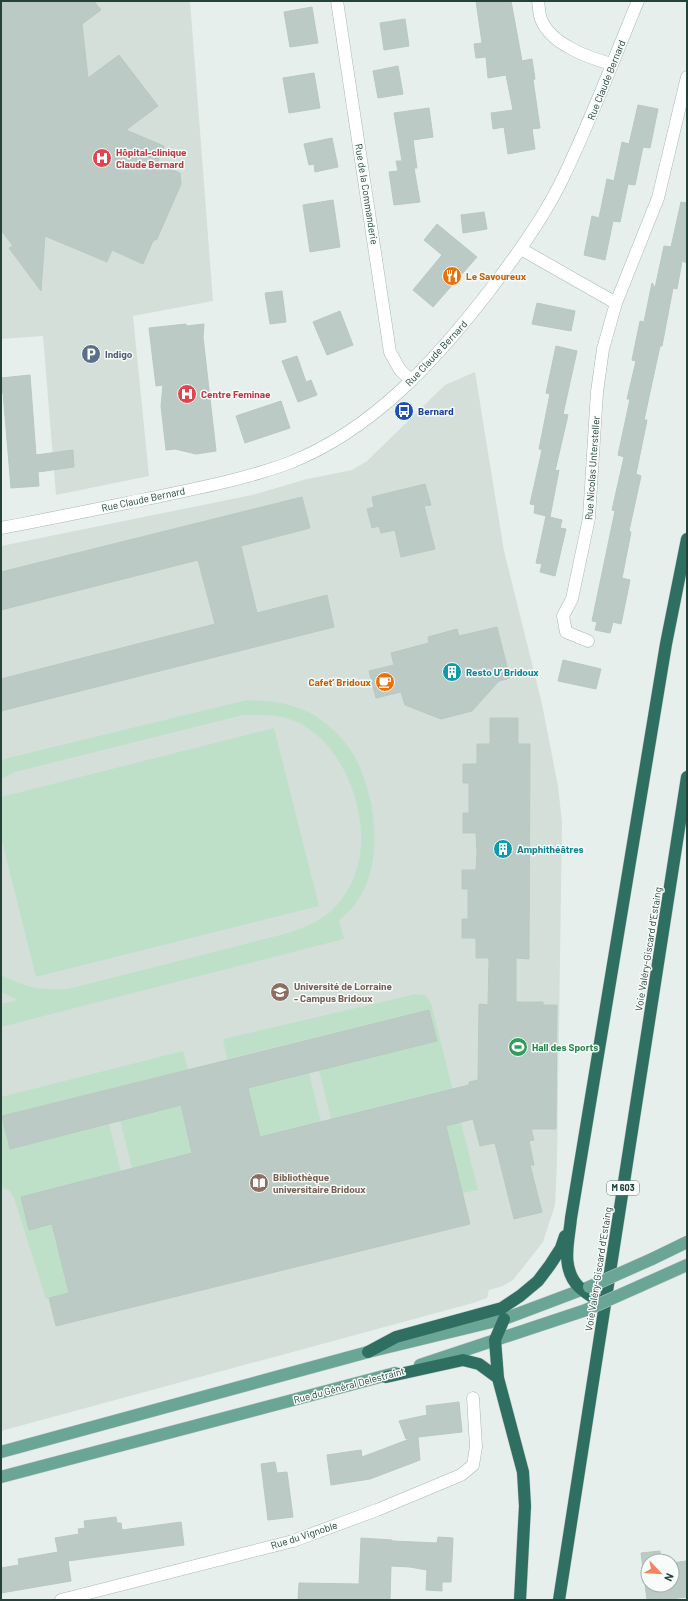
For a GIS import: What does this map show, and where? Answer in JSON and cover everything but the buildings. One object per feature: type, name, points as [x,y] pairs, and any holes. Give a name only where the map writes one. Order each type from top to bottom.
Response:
[{"type":"highway","points":[[602,1303],[585,1288],[577,1285],[568,1268],[567,1259],[572,1218],[666,644],[687,539]]},
{"type":"highway","name":"Voie Valéry-Giscard d'Estaing","points":[[559,1600],[687,777]]},
{"type":"highway","points":[[368,1352],[396,1337],[502,1308],[520,1296],[538,1280],[550,1265],[561,1248],[572,1218]]},
{"type":"highway","points":[[504,1319],[495,1340],[498,1378],[523,1472],[525,1506],[520,1600]]},
{"type":"highway","points":[[386,1376],[462,1360],[479,1364],[498,1378]]},
{"type":"main road","points":[[1,1452],[368,1352],[504,1319],[585,1288],[687,1242]]},
{"type":"main road","name":"Rue du Général Delestraint","points":[[1,1476],[386,1376],[586,1310],[687,1265]]},
{"type":"street","name":"Rue de la Commanderie","points":[[337,1],[390,352],[400,370],[412,380]]},
{"type":"street","points":[[538,1],[541,19],[548,32],[558,42],[588,56],[612,64]]},
{"type":"street","name":"Rue Claude Bernard","points":[[1,528],[230,481],[289,462],[329,444],[386,404],[432,359],[475,310],[521,249],[558,187],[587,126],[638,1]]},
{"type":"street","name":"Rue Nicolas Untersteller","points":[[588,641],[566,632],[563,616],[572,599],[589,518],[597,392],[603,349],[616,304],[658,198],[687,77]]},
{"type":"street","points":[[521,249],[616,304]]},
{"type":"street","name":"Rue du Vignoble","points":[[61,1600],[293,1541],[377,1510],[460,1475],[474,1465],[476,1448],[473,1398]]},
{"type":"shaded area","name":"Hôpital-clinique Claude Bernard","points":[[1,1],[190,1],[213,301],[133,316],[149,476],[56,495],[43,336],[1,339]]},
{"type":"shaded area","name":"Université de Lorraine - Campus Bridoux","points":[[475,372],[504,551],[542,704],[558,786],[562,822],[557,1162],[555,1205],[543,1242],[513,1280],[503,1286],[489,1290],[487,1298],[473,1303],[1,1431],[1,546],[252,495],[307,479],[352,470],[367,461],[445,385]]},
{"type":"green space","points":[[247,700],[268,701],[297,707],[324,722],[334,730],[346,744],[356,759],[364,778],[374,822],[372,866],[365,886],[354,905],[339,920],[344,939],[1,1027],[1,1004],[18,1000],[1,992],[1,975],[33,987],[68,989],[288,933],[307,926],[320,919],[331,911],[340,901],[353,879],[359,860],[361,841],[360,821],[356,801],[349,781],[339,762],[328,746],[313,732],[291,719],[270,716],[243,715],[15,772],[1,779],[1,761],[8,758]]},
{"type":"green space","points":[[274,728],[319,906],[36,977],[1,837],[1,797]]},
{"type":"green space","points":[[416,994],[425,995],[431,1003],[478,1190],[462,1193],[446,1126],[458,1123],[450,1090],[331,1119],[319,1070],[437,1041],[429,1010],[227,1059],[223,1039]]},
{"type":"green space","points":[[183,1051],[188,1070],[2,1116],[10,1149],[109,1124],[121,1172],[21,1197],[29,1230],[52,1225],[69,1293],[46,1299],[14,1198],[9,1190],[3,1188],[1,1180],[1,1097]]},
{"type":"green space","points":[[309,1073],[321,1122],[260,1137],[248,1088]]},
{"type":"green space","points":[[181,1105],[192,1153],[132,1168],[120,1120]]},
{"type":"place","name":"Hôpital-clinique Claude Bernard","points":[[102,158]]},
{"type":"place","name":"Le Savoureux","points":[[452,276]]},
{"type":"place","name":"Indigo","points":[[91,354]]},
{"type":"place","name":"Centre Feminae","points":[[187,394]]},
{"type":"place","name":"Bernard","points":[[404,411]]},
{"type":"place","name":"Resto U’ Bridoux","points":[[452,672]]},
{"type":"place","name":"Cafet’ Bridoux","points":[[385,682]]},
{"type":"place","name":"Amphithéâtres","points":[[503,849]]},
{"type":"place","name":"Université de Lorraine - Campus Bridoux","points":[[280,992]]},
{"type":"place","name":"Hall des Sports","points":[[518,1047]]},
{"type":"place","name":"Bibliothèque universitaire Bridoux","points":[[259,1183]]}]
